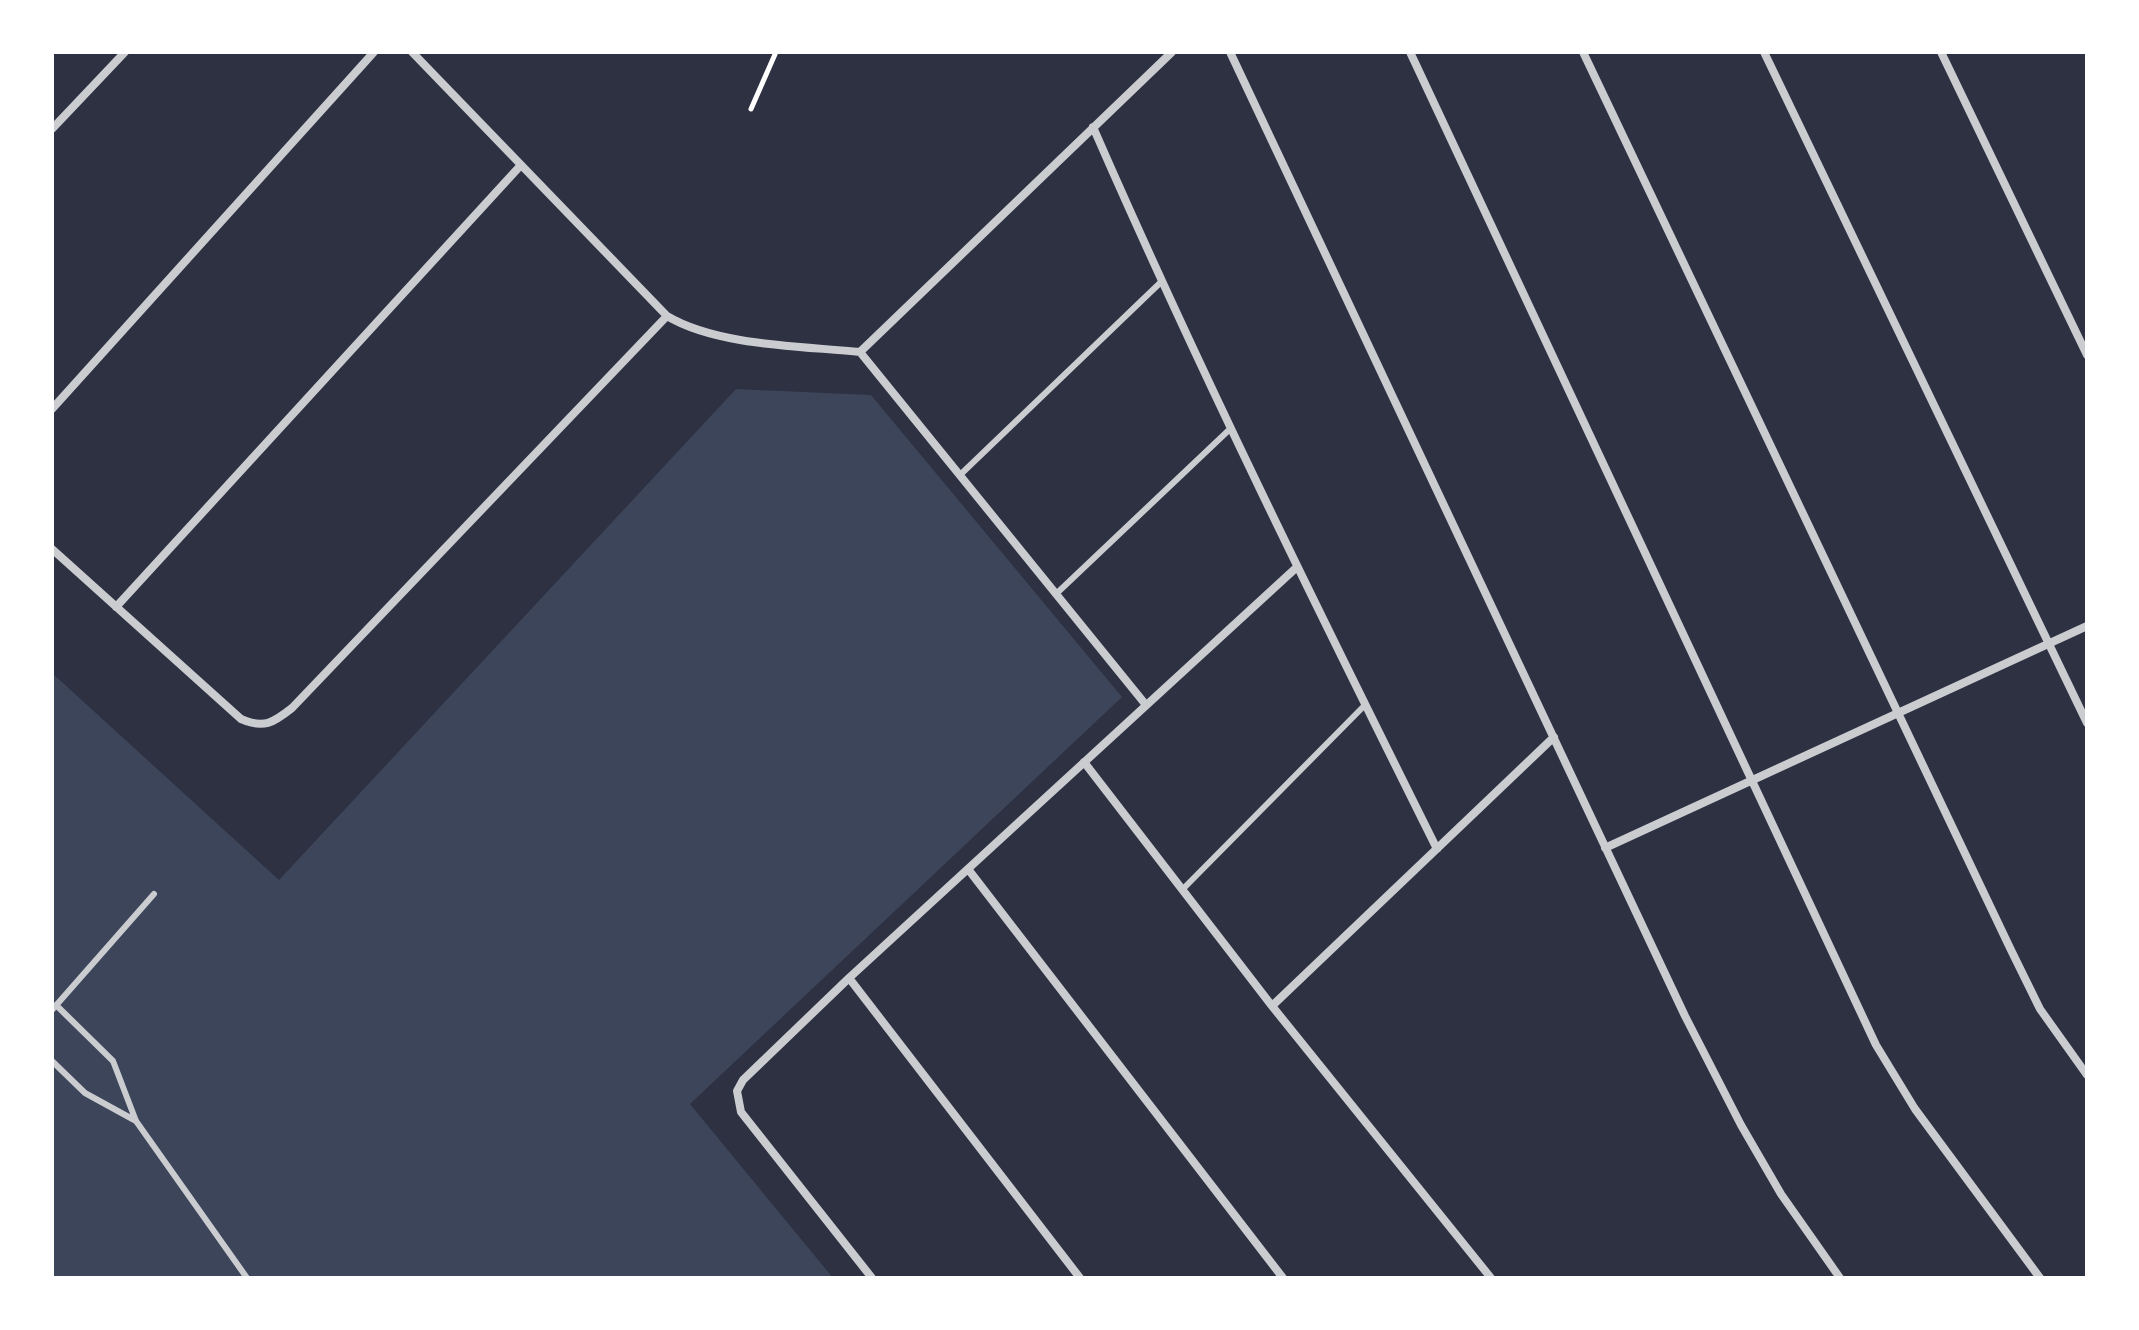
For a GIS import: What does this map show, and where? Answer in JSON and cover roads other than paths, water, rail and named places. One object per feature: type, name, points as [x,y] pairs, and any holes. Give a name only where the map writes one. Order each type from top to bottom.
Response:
[{"type":"street","points":[[52,129],[125,52]]},
{"type":"street","points":[[52,409],[374,52]]},
{"type":"street","points":[[412,52],[667,316],[687,328],[713,336],[860,352],[1146,705]]},
{"type":"street","points":[[860,352],[1172,52]]},
{"type":"street","points":[[1230,52],[1685,1016],[1741,1125],[1781,1194],[1840,1278]]},
{"type":"street","points":[[1410,52],[1876,1045],[1915,1109],[2040,1278]]},
{"type":"street","points":[[1583,52],[2040,1009],[2087,1075]]},
{"type":"street","points":[[1764,52],[2087,723]]},
{"type":"street","points":[[1941,52],[2087,355]]},
{"type":"street","points":[[1093,127],[1230,429],[1437,849]]},
{"type":"street","points":[[116,607],[521,165]]},
{"type":"street","points":[[52,549],[241,719],[254,725],[266,724],[292,708],[667,316]]},
{"type":"street","points":[[872,1278],[747,1121],[737,1100],[737,1091],[743,1080],[849,978],[1297,567]]},
{"type":"street","points":[[1605,848],[2087,626]]},
{"type":"street","points":[[1272,1006],[1554,737]]},
{"type":"street","points":[[1084,762],[1181,891],[1491,1278]]},
{"type":"street","points":[[968,869],[1283,1278]]},
{"type":"street","points":[[849,978],[1080,1278]]},
{"type":"lane","points":[[960,475],[1161,282]]},
{"type":"lane","points":[[1056,594],[1230,429]]},
{"type":"lane","points":[[1181,891],[1365,705]]},
{"type":"lane","points":[[154,894],[54,1008],[113,1061],[136,1121],[247,1278]]},
{"type":"lane","points":[[52,1061],[85,1093],[136,1121]]}]
